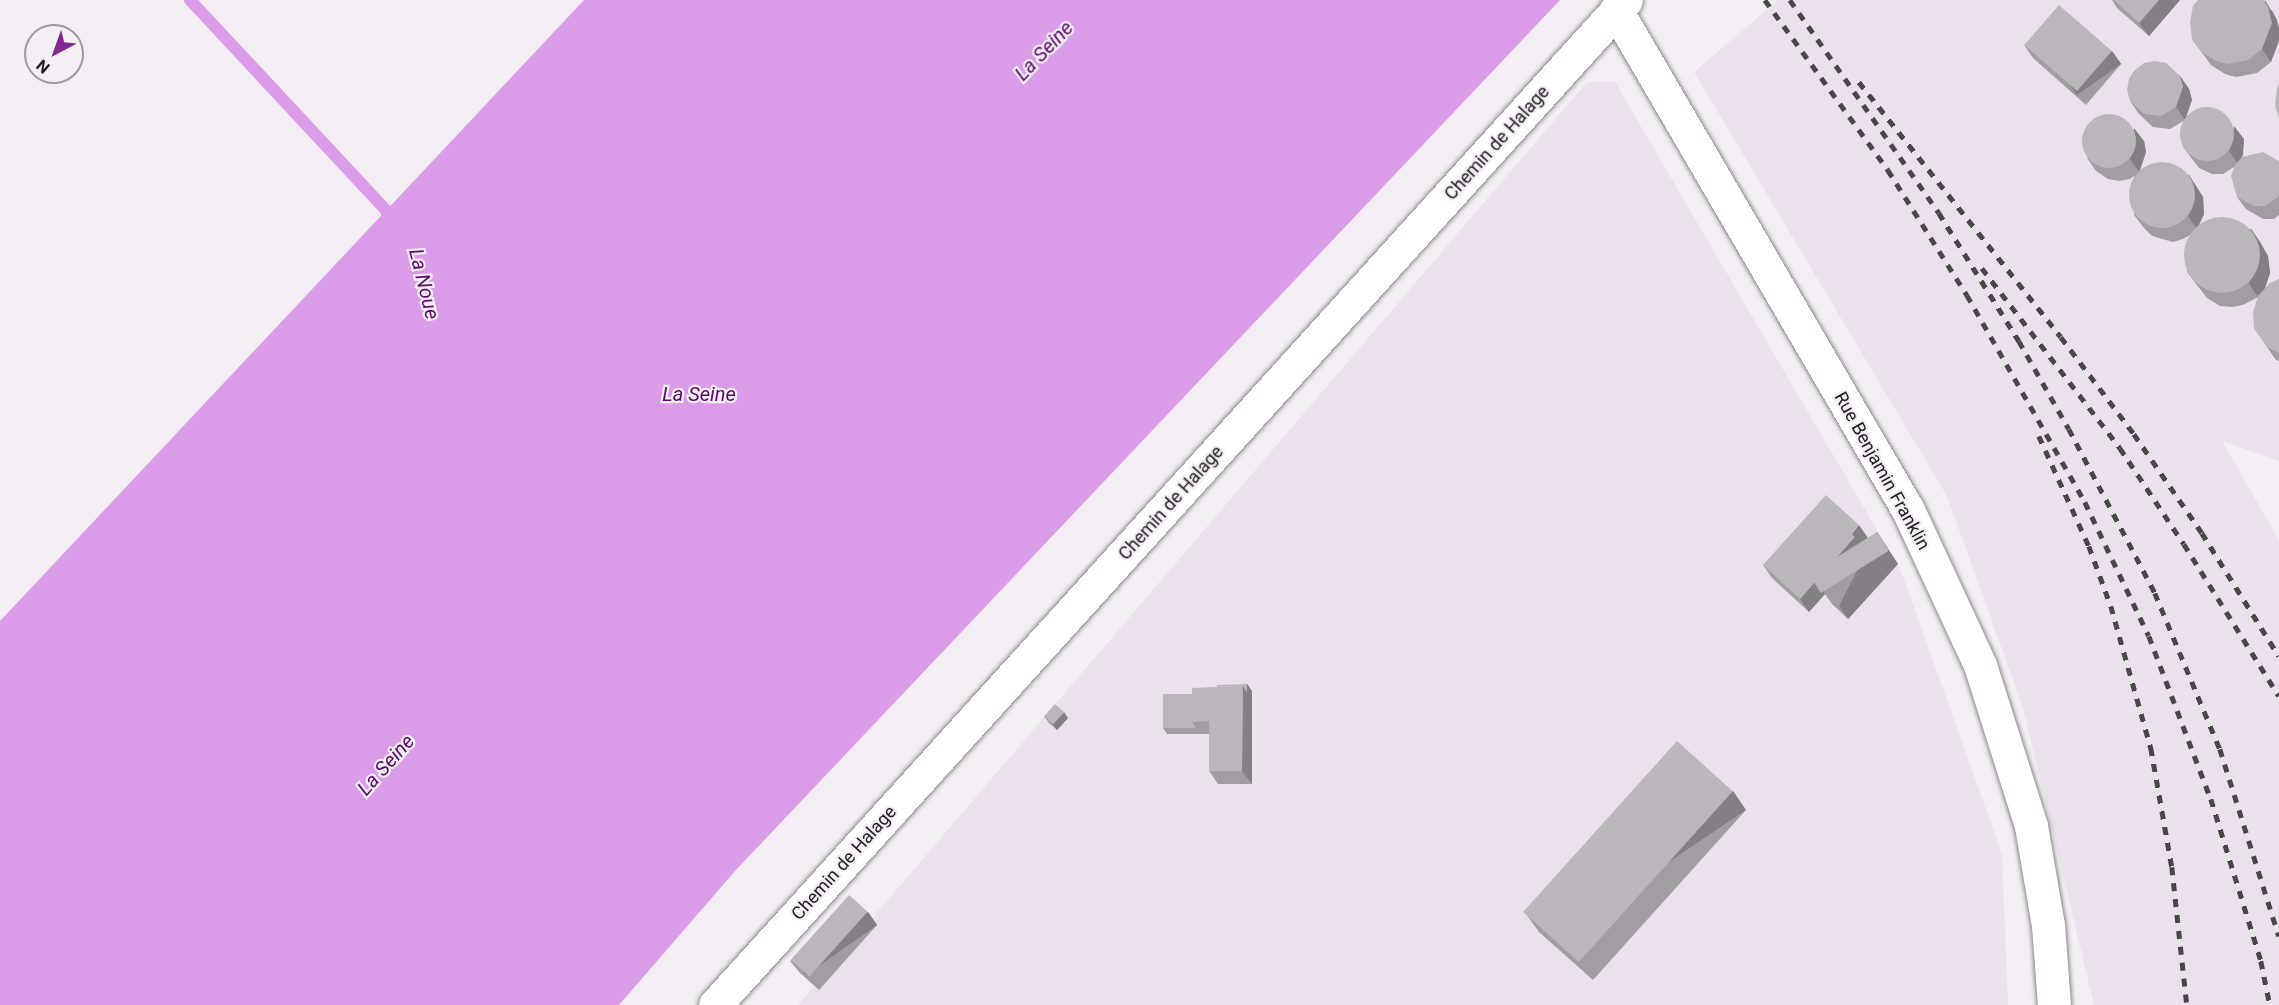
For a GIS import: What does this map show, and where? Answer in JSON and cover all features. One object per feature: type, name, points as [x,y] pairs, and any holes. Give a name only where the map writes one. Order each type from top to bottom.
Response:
[{"type":"street","name":"Chemin de Halage","points":[[715,1005],[1621,5]]},
{"type":"street","name":"Rue Benjamin Franklin","points":[[1621,5],[1908,510],[1980,665],[2031,826],[2048,925],[2054,1005]]},
{"type":"shaded area","points":[[1778,0],[2279,0],[2279,461],[2222,441],[2279,540],[2279,1005],[2094,1005],[2023,708],[1947,496],[1694,72]]},
{"type":"shaded area","points":[[1587,82],[1615,82],[1901,571],[2002,854],[2008,1005],[798,1005]]},
{"type":"water","name":"La Seine","points":[[584,0],[1560,0],[735,871],[619,1005],[0,1005],[0,621]]},
{"type":"building","points":[[2114,0],[2159,0],[2139,23]]},
{"type":"building","points":[[2198,0],[2264,0],[2272,23],[2262,49],[2248,60],[2227,64],[2216,61],[2202,52],[2192,39],[2190,22],[2193,6]]},
{"type":"building","points":[[2059,5],[2112,51],[2077,91],[2024,45]]},
{"type":"building","points":[[2155,61],[2166,63],[2180,76],[2183,87],[2176,107],[2161,116],[2144,114],[2130,101],[2127,90],[2129,79],[2134,71],[2144,63]]},
{"type":"building","points":[[2279,83],[2279,118],[2275,106]]},
{"type":"building","points":[[2202,107],[2212,107],[2222,111],[2230,119],[2234,134],[2230,149],[2222,157],[2212,161],[2202,161],[2192,157],[2184,149],[2180,139],[2180,129],[2184,119],[2192,111]]},
{"type":"building","points":[[2104,114],[2114,114],[2124,118],[2132,126],[2136,141],[2132,156],[2124,164],[2114,168],[2104,168],[2094,164],[2086,156],[2082,146],[2082,136],[2086,126],[2094,118]]},
{"type":"building","points":[[2263,152],[2279,161],[2279,196],[2265,206],[2254,206],[2237,197],[2231,176],[2235,165],[2242,157]]},
{"type":"building","points":[[2168,162],[2186,171],[2193,182],[2195,195],[2193,208],[2186,219],[2175,226],[2156,228],[2138,219],[2131,208],[2129,189],[2138,171],[2149,164]]},
{"type":"building","points":[[2230,217],[2243,223],[2254,234],[2260,247],[2258,270],[2243,287],[2230,293],[2214,293],[2201,287],[2186,270],[2184,247],[2190,234],[2207,219]]},
{"type":"building","points":[[2279,279],[2279,353],[2267,347],[2254,328],[2253,312],[2258,296],[2270,283]]},
{"type":"building","points":[[1826,495],[1859,525],[1851,534],[1855,537],[1800,599],[1763,565]]},
{"type":"building","points":[[1877,532],[1889,551],[1821,593],[1809,574]]},
{"type":"building","points":[[1247,684],[1247,693],[1243,686],[1217,687],[1217,685]]},
{"type":"building","points":[[1243,686],[1242,771],[1209,771],[1209,721],[1192,722],[1192,688]]},
{"type":"building","points":[[1163,694],[1192,694],[1192,722],[1196,728],[1163,728]]},
{"type":"building","points":[[1055,704],[1064,712],[1053,724],[1044,716]]},
{"type":"building","points":[[1677,741],[1733,791],[1579,962],[1523,912]]},
{"type":"building","points":[[849,895],[868,912],[809,976],[791,960]]},
{"type":"waterway","name":"La Noue","points":[[190,0],[386,210],[390,224]]},
{"type":"railway","points":[[1765,0],[1888,170],[1967,295],[2085,502],[2149,636],[2211,799],[2261,961],[2270,1005]]},
{"type":"railway","points":[[1790,0],[1939,213],[2019,341],[2069,429],[2155,593],[2220,749],[2279,936]]},
{"type":"railway","points":[[1859,82],[2061,337],[2134,434],[2202,533],[2279,656]]},
{"type":"railway","points":[[1982,268],[2120,448],[2184,544],[2279,696]]},
{"type":"railway","points":[[2039,436],[2089,546],[2111,606],[2151,748],[2172,867],[2187,1005]]}]
